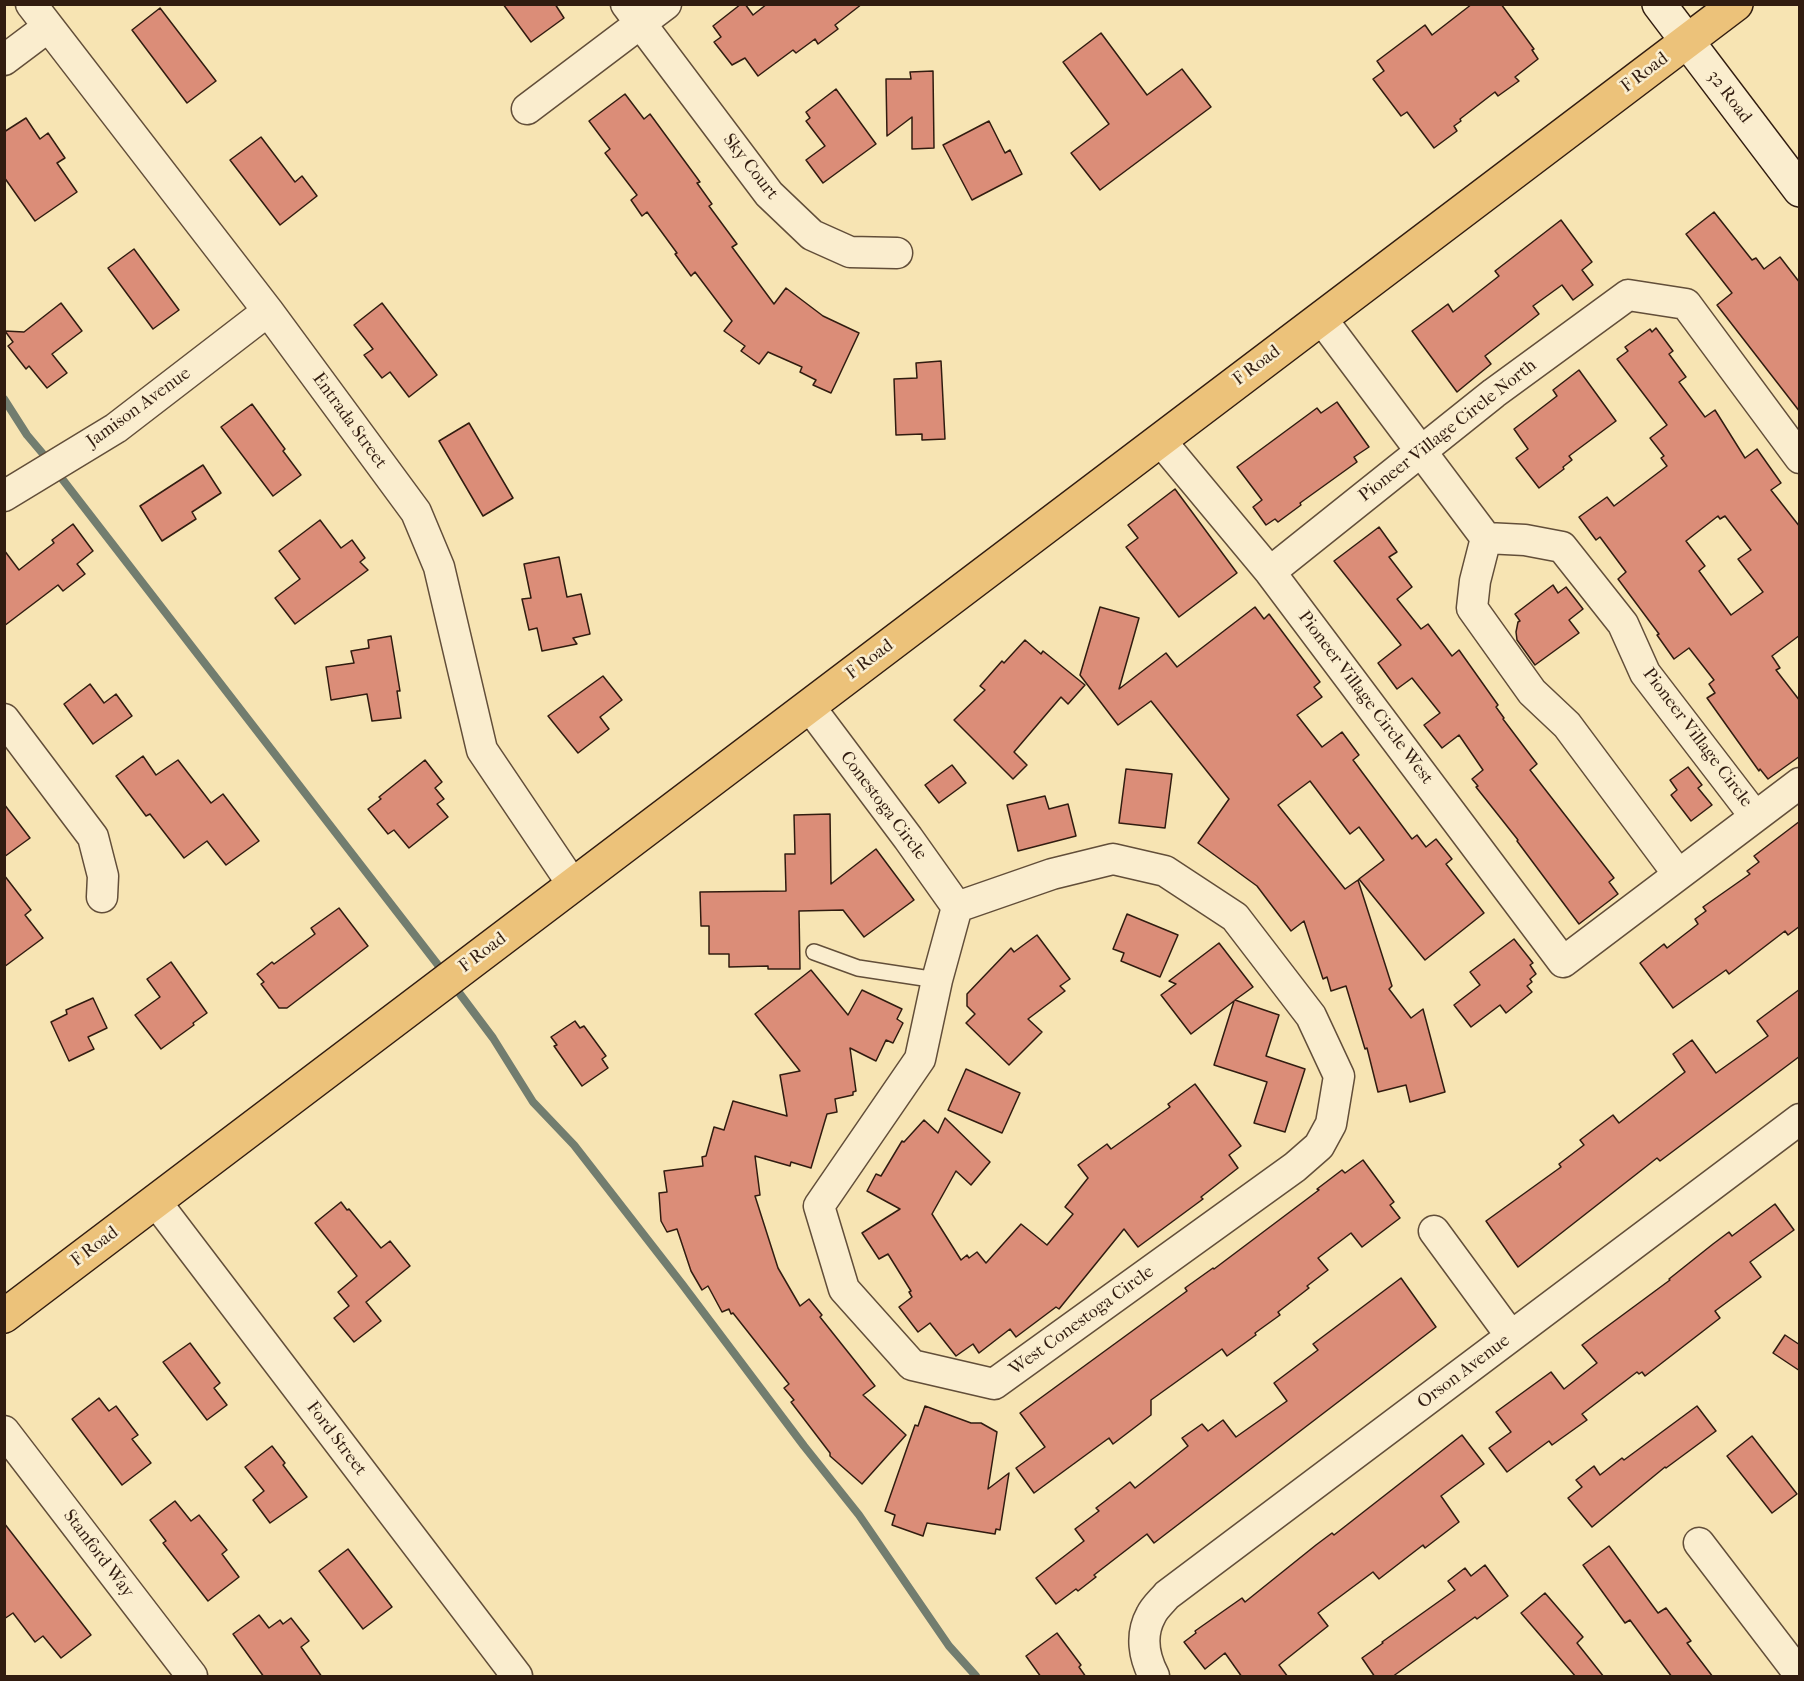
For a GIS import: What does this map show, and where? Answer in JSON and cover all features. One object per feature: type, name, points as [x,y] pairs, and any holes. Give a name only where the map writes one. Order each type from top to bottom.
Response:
[{"type":"main road","name":"F Road","points":[[4,1316],[1736,4]]},
{"type":"street","points":[[527,109],[633,14],[666,4]]},
{"type":"street","name":"32 Road","points":[[1659,4],[1800,190]]},
{"type":"street","name":"Sky Court","points":[[633,14],[769,194],[812,235],[850,252],[897,253]]},
{"type":"street","points":[[4,60],[40,16]]},
{"type":"street","name":"Entrada Street","points":[[40,16],[268,311],[416,512],[439,567],[482,750],[573,885]]},
{"type":"street","name":"Pioneer Village Circle North","points":[[1270,572],[1494,393],[1628,295],[1686,304],[1800,459]]},
{"type":"street","name":"Jamison Avenue","points":[[4,496],[116,428],[268,311]]},
{"type":"street","points":[[1321,318],[1486,538],[1475,581],[1472,608],[1532,692],[1567,725],[1678,874],[1754,815],[1800,783]]},
{"type":"street","name":"Pioneer Village Circle West","points":[[1160,440],[1270,572],[1563,962],[1678,874]]},
{"type":"street","name":"Pioneer Village Circle","points":[[1486,538],[1525,540],[1562,547],[1623,624],[1645,673],[1754,815]]},
{"type":"street","name":"Conestoga Circle","points":[[809,706],[957,907]]},
{"type":"street","points":[[4,719],[93,837],[104,876],[102,897]]},
{"type":"street","name":"West Conestoga Circle","points":[[1113,860],[1165,871],[1234,917],[1311,1016],[1339,1076],[1331,1124],[1318,1146],[1295,1167],[994,1384],[912,1365],[844,1289],[819,1206],[920,1059],[937,980],[957,907],[1052,874],[1113,860]]},
{"type":"street","name":"Orson Avenue","points":[[1154,1677],[1146,1661],[1144,1637],[1151,1614],[1167,1596],[1800,1119]]},
{"type":"street","name":"Ford Street","points":[[156,1202],[517,1677]]},
{"type":"street","points":[[1434,1231],[1511,1336]]},
{"type":"street","name":"Stanford Way","points":[[4,1431],[192,1677]]},
{"type":"street","points":[[1699,1543],[1800,1676]]},
{"type":"lane","points":[[814,952],[858,968],[937,980]]},
{"type":"building","points":[[503,4],[555,4],[564,18],[531,42]]},
{"type":"building","points":[[741,4],[745,4],[753,15],[767,4],[862,4],[835,25],[838,29],[818,44],[815,39],[796,53],[793,50],[758,76],[745,58],[732,65],[714,42],[721,37],[713,26]]},
{"type":"building","points":[[1472,4],[1501,4],[1534,49],[1532,50],[1538,59],[1515,77],[1519,81],[1498,96],[1495,92],[1460,119],[1461,121],[1454,126],[1457,131],[1434,148],[1407,112],[1401,116],[1373,79],[1384,71],[1377,61],[1425,25],[1432,35]]},
{"type":"building","points":[[160,8],[216,81],[187,103],[132,30]]},
{"type":"building","points":[[1101,33],[1147,95],[1182,69],[1211,107],[1100,190],[1071,153],[1109,124],[1063,62]]},
{"type":"building","points":[[933,71],[934,148],[912,149],[912,117],[887,136],[886,79],[911,79],[910,72]]},
{"type":"building","points":[[836,89],[876,144],[823,183],[806,160],[825,146],[806,121],[810,118],[806,112]]},
{"type":"building","points":[[625,94],[644,119],[650,114],[700,182],[697,183],[712,204],[709,206],[737,244],[732,247],[774,304],[786,288],[823,316],[859,333],[831,393],[813,385],[816,380],[800,372],[802,367],[768,352],[759,364],[741,351],[745,346],[724,331],[732,321],[695,272],[691,276],[647,212],[642,216],[631,200],[637,195],[605,153],[610,149],[589,121]]},
{"type":"building","points":[[26,118],[40,139],[48,133],[65,158],[57,163],[77,192],[35,221],[4,177],[4,132]]},
{"type":"building","points":[[989,121],[1005,153],[1010,150],[1022,174],[972,200],[943,145]]},
{"type":"building","points":[[261,137],[295,182],[302,176],[317,196],[280,225],[230,160]]},
{"type":"building","points":[[1714,212],[1752,260],[1756,258],[1764,269],[1780,257],[1800,283],[1800,412],[1717,305],[1732,293],[1686,234]]},
{"type":"building","points":[[1561,220],[1592,262],[1582,270],[1593,285],[1573,300],[1562,285],[1533,306],[1539,314],[1485,356],[1491,364],[1457,392],[1412,331],[1448,304],[1453,312],[1499,276],[1495,271]]},
{"type":"building","points":[[134,249],[179,310],[153,329],[108,268]]},
{"type":"building","points":[[61,303],[82,331],[52,354],[67,373],[47,388],[29,366],[26,369],[8,346],[13,342],[5,331],[24,332]]},
{"type":"building","points":[[382,303],[437,375],[409,397],[390,372],[382,378],[364,355],[373,349],[354,325]]},
{"type":"building","points":[[1656,328],[1673,351],[1669,354],[1686,377],[1679,382],[1705,417],[1715,410],[1745,458],[1757,449],[1781,483],[1771,490],[1800,527],[1800,635],[1772,656],[1780,668],[1776,670],[1800,701],[1800,756],[1768,779],[1760,769],[1759,771],[1707,698],[1715,693],[1709,684],[1714,680],[1689,648],[1674,659],[1657,635],[1659,634],[1618,579],[1626,572],[1600,537],[1596,540],[1579,517],[1607,497],[1614,506],[1667,466],[1661,458],[1664,456],[1650,438],[1667,425],[1617,359],[1628,351],[1625,347],[1650,329],[1652,332]],"holes":[[[1718,516],[1720,519],[1725,516],[1751,550],[1738,559],[1763,592],[1731,615],[1699,571],[1705,566],[1686,541]]]},
{"type":"building","points":[[941,361],[945,439],[922,440],[922,434],[896,435],[894,379],[917,378],[916,363]]},
{"type":"building","points":[[1579,370],[1616,421],[1569,456],[1572,460],[1563,467],[1564,469],[1539,488],[1516,458],[1528,449],[1514,429],[1557,396],[1553,390]]},
{"type":"building","points":[[1337,402],[1369,447],[1354,457],[1357,462],[1300,503],[1301,505],[1278,522],[1275,519],[1266,525],[1253,507],[1262,500],[1237,467],[1317,408],[1321,413]]},
{"type":"building","points":[[252,404],[301,475],[273,496],[221,427]]},
{"type":"building","points":[[469,423],[513,498],[483,516],[439,441]]},
{"type":"building","points":[[203,465],[221,493],[192,512],[196,519],[162,541],[140,506]]},
{"type":"building","points":[[1175,489],[1237,573],[1179,617],[1126,547],[1138,538],[1128,525]]},
{"type":"building","points":[[320,520],[341,548],[352,540],[365,558],[360,562],[368,570],[295,624],[275,598],[300,579],[279,551]]},
{"type":"building","points":[[73,524],[93,551],[77,564],[85,574],[63,591],[58,585],[4,626],[4,550],[19,570],[54,543],[52,540]]},
{"type":"building","points":[[1379,527],[1397,552],[1389,557],[1412,587],[1397,599],[1421,629],[1428,624],[1452,656],[1459,650],[1498,705],[1496,707],[1503,719],[1537,764],[1530,770],[1614,878],[1609,882],[1618,894],[1579,924],[1476,787],[1478,786],[1472,779],[1483,770],[1459,735],[1442,748],[1424,725],[1440,713],[1412,678],[1397,689],[1378,663],[1401,645],[1334,561]]},
{"type":"building","points":[[559,557],[567,597],[581,594],[590,634],[573,638],[577,644],[542,651],[537,628],[529,630],[522,599],[531,598],[524,564]]},
{"type":"building","points":[[1553,585],[1558,593],[1566,587],[1583,609],[1569,620],[1579,633],[1535,665],[1517,640],[1516,632],[1520,621],[1515,614]]},
{"type":"building","points":[[1100,607],[1139,618],[1119,689],[1166,653],[1177,667],[1255,607],[1264,619],[1269,614],[1320,682],[1314,687],[1322,697],[1297,715],[1322,747],[1342,732],[1359,755],[1353,760],[1412,839],[1417,835],[1426,847],[1436,839],[1452,859],[1446,864],[1484,913],[1425,960],[1359,879],[1384,860],[1359,827],[1350,834],[1310,781],[1278,805],[1345,889],[1358,880],[1392,986],[1389,989],[1411,1018],[1423,1009],[1445,1092],[1410,1102],[1406,1085],[1378,1092],[1367,1048],[1365,1049],[1346,986],[1331,991],[1327,977],[1323,979],[1304,921],[1291,931],[1257,886],[1198,843],[1229,799],[1151,701],[1118,725],[1080,675]]},
{"type":"building","points":[[391,636],[400,691],[397,691],[401,718],[372,721],[367,694],[331,700],[326,667],[354,663],[351,651],[369,648],[368,640]]},
{"type":"building","points":[[1025,640],[1041,654],[1043,651],[1085,685],[1068,704],[1061,697],[1014,752],[1027,765],[1013,779],[954,720],[985,690],[980,686]]},
{"type":"building","points":[[603,676],[622,700],[600,717],[609,729],[578,753],[548,716]]},
{"type":"building","points":[[90,684],[104,703],[116,694],[132,716],[93,744],[64,704]]},
{"type":"building","points":[[143,756],[156,775],[178,760],[211,803],[223,794],[259,841],[226,865],[207,841],[184,858],[150,814],[146,816],[116,776]]},
{"type":"building","points":[[425,760],[442,782],[435,788],[444,799],[437,804],[448,817],[409,848],[394,830],[388,834],[368,809],[381,799],[379,797]]},
{"type":"building","points":[[952,765],[966,783],[939,803],[925,785]]},
{"type":"building","points":[[1688,767],[1702,785],[1698,788],[1712,805],[1691,821],[1671,795],[1677,790],[1670,780]]},
{"type":"building","points":[[1126,769],[1172,774],[1165,828],[1119,823]]},
{"type":"building","points":[[1045,796],[1049,809],[1068,804],[1076,836],[1018,851],[1007,805]]},
{"type":"building","points":[[4,804],[30,838],[4,857]]},
{"type":"building","points":[[830,814],[831,884],[876,849],[914,900],[864,937],[843,910],[799,911],[800,969],[768,969],[768,966],[729,967],[729,954],[709,954],[709,926],[701,926],[700,892],[786,891],[785,854],[795,854],[794,815]]},
{"type":"building","points":[[1800,821],[1800,926],[1788,935],[1785,931],[1729,974],[1726,970],[1673,1008],[1640,963],[1664,944],[1667,948],[1698,924],[1695,919],[1706,911],[1703,907],[1750,874],[1747,871],[1759,862],[1754,856]]},
{"type":"building","points":[[4,875],[31,910],[25,915],[43,938],[4,967]]},
{"type":"building","points":[[339,908],[368,946],[287,1008],[279,1008],[261,984],[264,982],[257,974],[315,934],[311,928]]},
{"type":"building","points":[[1127,914],[1178,935],[1160,977],[1121,961],[1124,953],[1113,949]]},
{"type":"building","points":[[1037,935],[1070,979],[1060,986],[1065,991],[1028,1019],[1042,1032],[1009,1065],[966,1023],[975,1014],[967,1006],[967,994],[1011,948],[1014,952]]},
{"type":"building","points":[[1514,939],[1533,963],[1530,965],[1536,974],[1527,986],[1532,992],[1506,1013],[1500,1005],[1471,1027],[1454,1005],[1480,985],[1470,972]]},
{"type":"building","points":[[1219,943],[1253,987],[1235,1000],[1279,1015],[1266,1056],[1305,1069],[1285,1132],[1254,1123],[1267,1082],[1214,1065],[1234,1001],[1191,1034],[1161,995],[1176,984],[1169,981]]},
{"type":"building","points":[[171,962],[207,1013],[161,1049],[135,1015],[160,997],[147,979]]},
{"type":"building","points":[[811,970],[848,1015],[862,990],[902,1009],[897,1019],[903,1023],[893,1043],[886,1040],[876,1061],[850,1048],[856,1091],[853,1095],[835,1099],[837,1112],[827,1114],[811,1168],[791,1162],[790,1166],[755,1156],[760,1195],[755,1196],[778,1268],[800,1306],[809,1299],[822,1315],[820,1317],[875,1386],[863,1395],[906,1435],[862,1484],[830,1456],[791,1402],[794,1400],[784,1388],[789,1384],[733,1313],[731,1314],[729,1309],[722,1312],[708,1286],[702,1290],[691,1271],[677,1229],[667,1232],[661,1221],[659,1193],[667,1192],[664,1171],[703,1166],[702,1157],[706,1156],[714,1127],[724,1130],[733,1101],[787,1116],[780,1075],[800,1071],[755,1014]]},
{"type":"building","points":[[1800,989],[1800,1056],[1660,1161],[1657,1158],[1518,1267],[1486,1221],[1561,1167],[1559,1164],[1584,1145],[1580,1140],[1613,1115],[1619,1123],[1685,1072],[1673,1054],[1692,1040],[1716,1073],[1768,1036],[1757,1021]]},
{"type":"building","points":[[93,998],[107,1028],[88,1037],[94,1049],[69,1061],[51,1022],[67,1014],[66,1010]]},
{"type":"building","points":[[575,1021],[580,1028],[584,1026],[606,1056],[602,1059],[608,1068],[582,1086],[554,1046],[557,1045],[551,1037]]},
{"type":"building","points":[[966,1069],[1020,1093],[1002,1133],[948,1110]]},
{"type":"building","points":[[1195,1084],[1241,1146],[1229,1155],[1238,1168],[1201,1197],[1203,1199],[1138,1247],[1124,1229],[1059,1309],[1056,1307],[1016,1337],[1010,1329],[979,1353],[973,1344],[956,1356],[930,1323],[918,1332],[899,1307],[912,1297],[909,1292],[911,1291],[888,1254],[879,1259],[862,1233],[900,1209],[867,1191],[876,1174],[881,1176],[902,1141],[904,1142],[924,1120],[938,1133],[945,1118],[990,1162],[971,1185],[956,1171],[932,1214],[961,1260],[977,1252],[986,1263],[1021,1224],[1047,1245],[1073,1214],[1065,1207],[1088,1178],[1078,1165],[1107,1144],[1111,1149],[1170,1107],[1168,1104]]},
{"type":"building","points":[[1363,1160],[1394,1202],[1390,1205],[1400,1218],[1362,1247],[1351,1233],[1318,1258],[1328,1270],[1278,1312],[1280,1315],[1255,1333],[1256,1335],[1227,1356],[1222,1349],[1151,1400],[1151,1415],[1113,1444],[1109,1438],[1034,1493],[1016,1468],[1045,1447],[1020,1413],[1187,1291],[1185,1288],[1214,1269],[1342,1170],[1345,1173]]},
{"type":"building","points":[[341,1202],[381,1248],[390,1241],[410,1266],[366,1302],[381,1321],[354,1342],[334,1318],[349,1306],[338,1292],[357,1276],[315,1223]]},
{"type":"building","points":[[1775,1204],[1794,1230],[1750,1262],[1761,1277],[1715,1311],[1720,1318],[1645,1376],[1642,1372],[1639,1374],[1637,1372],[1582,1414],[1587,1420],[1552,1445],[1549,1441],[1507,1472],[1489,1448],[1511,1432],[1496,1412],[1551,1372],[1564,1389],[1597,1363],[1582,1345],[1670,1280],[1729,1232],[1732,1236]]},
{"type":"building","points":[[1401,1278],[1436,1327],[1154,1543],[1147,1534],[1094,1575],[1096,1577],[1078,1591],[1076,1589],[1056,1604],[1036,1578],[1084,1541],[1075,1529],[1099,1511],[1096,1508],[1130,1482],[1135,1488],[1188,1446],[1182,1438],[1202,1424],[1208,1431],[1223,1420],[1236,1437],[1287,1401],[1274,1383],[1318,1350],[1313,1344]]},
{"type":"building","points":[[1785,1335],[1800,1345],[1800,1371],[1773,1353]]},
{"type":"building","points":[[190,1343],[220,1383],[214,1388],[227,1405],[207,1420],[163,1362]]},
{"type":"building","points":[[99,1398],[109,1411],[116,1406],[138,1435],[132,1439],[151,1463],[122,1485],[72,1419]]},
{"type":"building","points":[[925,1406],[971,1423],[981,1423],[997,1432],[988,1489],[1009,1473],[1000,1530],[996,1529],[995,1534],[927,1523],[923,1536],[892,1525],[895,1515],[885,1511],[915,1425],[918,1426]]},
{"type":"building","points":[[1697,1406],[1716,1431],[1665,1467],[1592,1527],[1568,1498],[1582,1487],[1576,1480],[1594,1466],[1600,1475]]},
{"type":"building","points":[[1462,1435],[1484,1464],[1441,1496],[1459,1522],[1425,1548],[1423,1545],[1379,1579],[1373,1572],[1318,1613],[1328,1626],[1279,1665],[1288,1677],[1242,1677],[1225,1653],[1205,1669],[1184,1642],[1196,1633],[1195,1631],[1242,1598],[1245,1602],[1316,1545],[1332,1533],[1334,1535]]},
{"type":"building","points":[[1752,1436],[1797,1494],[1772,1513],[1727,1456]]},
{"type":"building","points":[[272,1446],[307,1497],[270,1523],[253,1500],[264,1491],[245,1467]]},
{"type":"building","points":[[175,1501],[191,1521],[199,1515],[227,1550],[222,1554],[239,1577],[208,1601],[163,1543],[166,1541],[150,1520]]},
{"type":"building","points":[[4,1523],[91,1635],[61,1658],[43,1636],[35,1642],[13,1613],[4,1619]]},
{"type":"building","points":[[1609,1546],[1658,1613],[1666,1608],[1691,1641],[1687,1643],[1713,1677],[1672,1677],[1630,1620],[1625,1623],[1583,1565]]},
{"type":"building","points":[[348,1549],[392,1607],[363,1629],[319,1571]]},
{"type":"building","points":[[1485,1565],[1508,1596],[1392,1677],[1375,1677],[1362,1658],[1455,1590],[1448,1581],[1465,1568],[1471,1576]]},
{"type":"building","points":[[1545,1593],[1583,1637],[1577,1643],[1604,1677],[1576,1677],[1521,1613]]},
{"type":"building","points":[[259,1615],[269,1628],[280,1620],[283,1624],[291,1618],[309,1641],[301,1647],[322,1677],[264,1677],[233,1634]]},
{"type":"building","points":[[1057,1633],[1081,1665],[1079,1667],[1086,1677],[1041,1677],[1026,1656]]},
{"type":"waterway","points":[[4,399],[27,435],[49,461]]},
{"type":"waterway","points":[[56,471],[445,974]]},
{"type":"waterway","points":[[454,986],[493,1038],[533,1102],[574,1145],[682,1284],[859,1515],[949,1646],[976,1676]]}]
